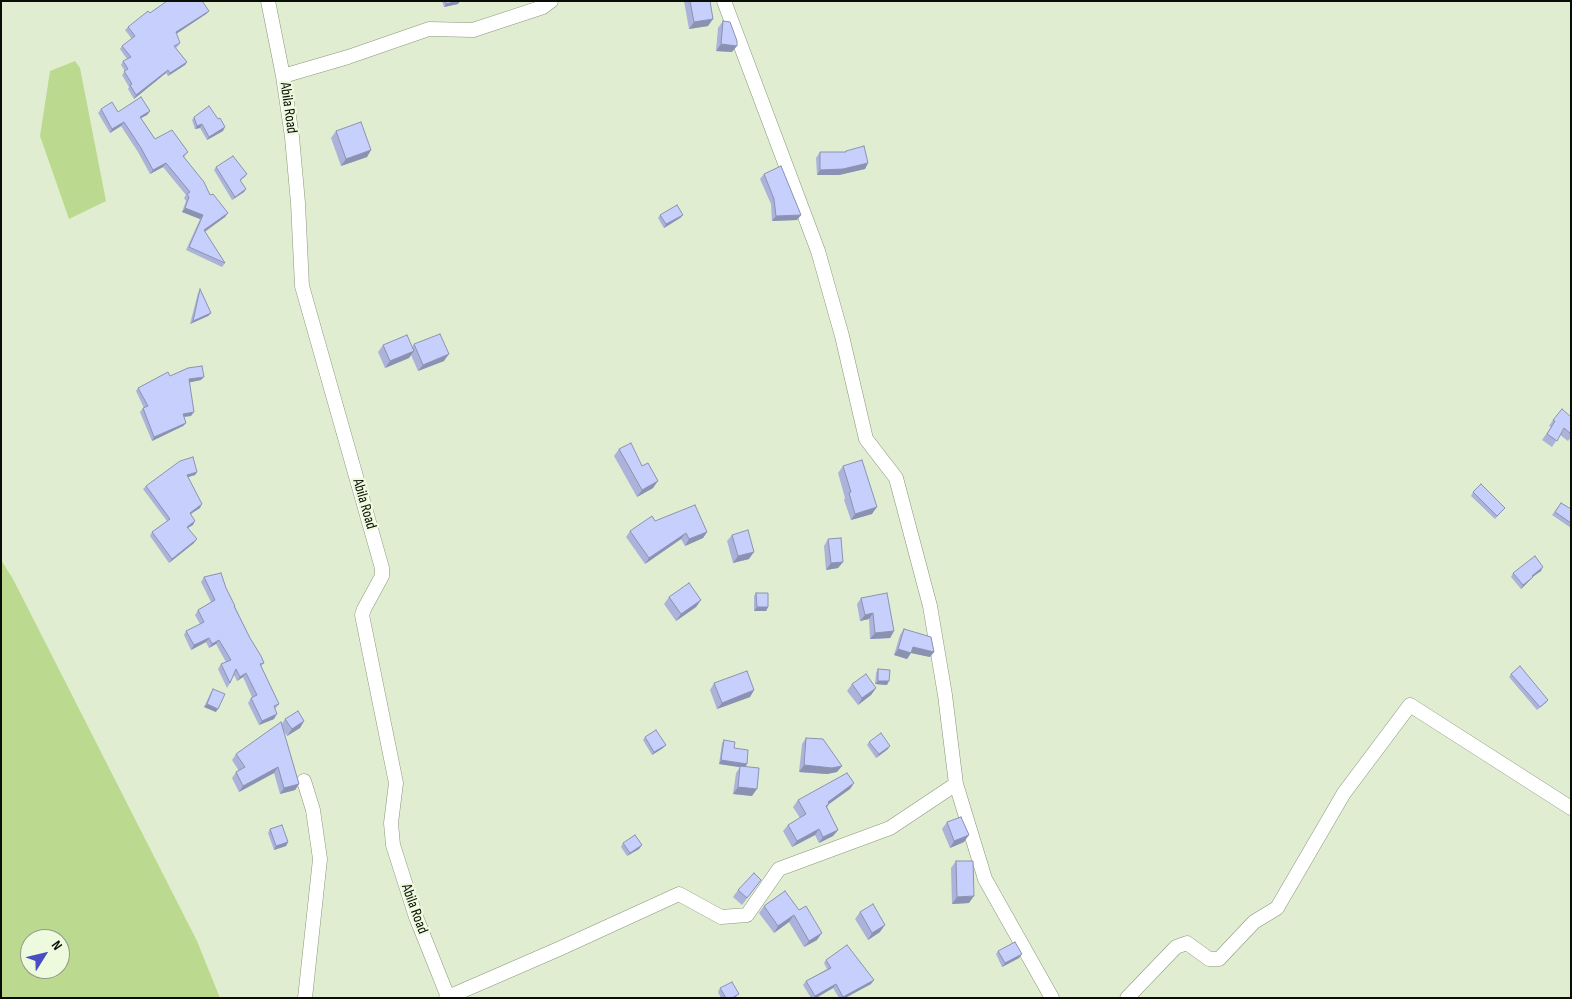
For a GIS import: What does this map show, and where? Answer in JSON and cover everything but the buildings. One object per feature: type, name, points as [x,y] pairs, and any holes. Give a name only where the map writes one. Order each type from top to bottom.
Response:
[{"type":"street","name":"Abila Road","points":[[268,1],[283,76],[292,137],[302,286],[382,568],[382,576],[362,615],[396,783],[391,823],[392,846],[416,917],[447,997]]},
{"type":"street","points":[[283,76],[429,29],[473,30],[543,7],[551,1]]},
{"type":"street","points":[[724,1],[818,251],[842,336],[866,439],[896,478],[930,606],[945,695],[956,784],[985,879],[1052,998]]},
{"type":"street","points":[[1127,998],[1176,947],[1187,943],[1209,959],[1219,959],[1254,922],[1277,908],[1344,793],[1410,705],[1571,808]]},
{"type":"street","points":[[304,781],[313,810],[320,859],[305,998]]},
{"type":"street","points":[[447,997],[679,894],[721,917],[747,915],[779,869],[890,828],[956,784]]},
{"type":"shaded area","points":[[75,61],[80,68],[106,201],[69,219],[40,136],[50,71]]},
{"type":"shaded area","points":[[1,560],[13,579],[197,941],[220,998],[1,998]]}]
